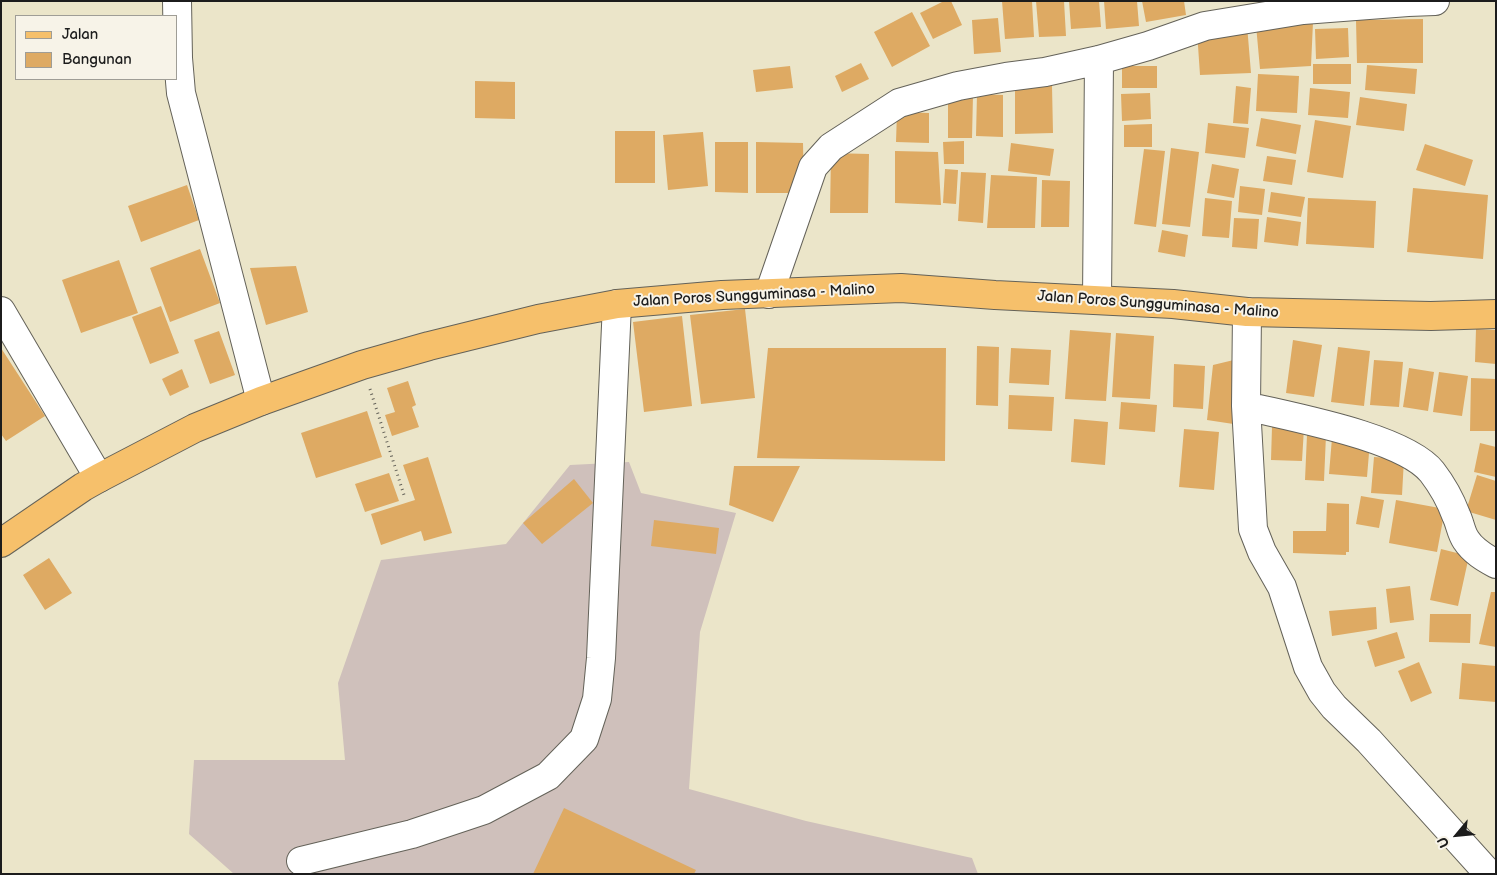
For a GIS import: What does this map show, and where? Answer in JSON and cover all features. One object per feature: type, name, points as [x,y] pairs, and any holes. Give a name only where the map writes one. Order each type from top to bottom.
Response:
[{"type":"main road","name":"Jalan Poros Sungguminasa - Malino","points":[[1,543],[99,478],[195,428],[262,401],[362,365],[429,346],[538,319],[617,304],[722,295],[902,288],[1173,304],[1247,312],[1431,316],[1496,314]]},
{"type":"street","points":[[178,1],[178,58],[181,93],[262,401]]},
{"type":"street","points":[[769,294],[814,167],[831,147],[899,103],[958,86],[1045,72],[1099,60],[1148,46],[1205,26],[1303,10],[1435,1]]},
{"type":"street","points":[[1098,300],[1099,60]]},
{"type":"street","points":[[301,860],[412,834],[484,810],[548,776],[584,739],[597,699],[601,658],[617,304]]},
{"type":"street","points":[[1,311],[99,478]]},
{"type":"street","points":[[1247,312],[1246,406],[1253,529],[1262,552],[1282,587],[1313,678],[1334,707],[1369,741],[1490,874]]},
{"type":"street","points":[[1246,406],[1364,436],[1418,458],[1431,470],[1449,498],[1466,540],[1479,554],[1496,564]]},
{"type":"path","points":[[362,365],[404,495]]},
{"type":"shaded area","points":[[629,462],[641,493],[736,513],[700,632],[689,789],[806,821],[972,858],[978,874],[234,874],[189,834],[194,760],[345,760],[338,683],[381,560],[506,544],[570,465]]},
{"type":"building","points":[[944,1],[951,1],[962,25],[933,39],[920,13]]},
{"type":"building","points":[[1002,1],[1032,1],[1034,37],[1005,39]]},
{"type":"building","points":[[1036,1],[1064,1],[1066,36],[1039,37]]},
{"type":"building","points":[[1069,1],[1099,1],[1101,27],[1071,29]]},
{"type":"building","points":[[1104,1],[1137,1],[1139,26],[1106,29]]},
{"type":"building","points":[[1142,1],[1184,1],[1186,15],[1146,22]]},
{"type":"building","points":[[912,12],[930,46],[892,67],[874,32]]},
{"type":"building","points":[[998,18],[1001,52],[974,54],[972,20]]},
{"type":"building","points":[[1423,19],[1423,63],[1357,63],[1356,20]]},
{"type":"building","points":[[1313,22],[1311,66],[1260,69],[1256,25]]},
{"type":"building","points":[[1247,25],[1251,73],[1200,75],[1197,31]]},
{"type":"building","points":[[1348,28],[1349,57],[1316,59],[1315,29]]},
{"type":"building","points":[[861,63],[869,79],[842,92],[835,76]]},
{"type":"building","points":[[1313,64],[1351,64],[1351,84],[1313,84]]},
{"type":"building","points":[[1367,65],[1417,69],[1415,94],[1365,90]]},
{"type":"building","points":[[790,66],[793,88],[756,92],[753,70]]},
{"type":"building","points":[[1122,66],[1157,66],[1157,88],[1122,88]]},
{"type":"building","points":[[1258,74],[1299,76],[1297,113],[1256,111]]},
{"type":"building","points":[[475,81],[515,82],[515,119],[475,118]]},
{"type":"building","points":[[1015,86],[1052,86],[1053,133],[1015,134]]},
{"type":"building","points":[[1236,86],[1251,88],[1248,124],[1233,123]]},
{"type":"building","points":[[1310,88],[1350,92],[1348,118],[1308,115]]},
{"type":"building","points":[[1150,93],[1151,119],[1122,121],[1121,94]]},
{"type":"building","points":[[977,94],[1003,95],[1003,137],[976,136]]},
{"type":"building","points":[[948,95],[973,95],[972,138],[948,138]]},
{"type":"building","points":[[1360,97],[1407,104],[1404,131],[1356,125]]},
{"type":"building","points":[[897,112],[929,113],[929,143],[896,142]]},
{"type":"building","points":[[1261,118],[1301,125],[1296,154],[1256,146]]},
{"type":"building","points":[[1315,120],[1351,126],[1343,178],[1307,172]]},
{"type":"building","points":[[1208,123],[1249,128],[1245,158],[1205,153]]},
{"type":"building","points":[[1152,124],[1152,147],[1124,147],[1124,125]]},
{"type":"building","points":[[615,131],[655,131],[655,183],[615,183]]},
{"type":"building","points":[[703,132],[708,186],[668,190],[663,135]]},
{"type":"building","points":[[964,141],[964,164],[944,164],[943,142]]},
{"type":"building","points":[[715,142],[748,142],[748,193],[715,192]]},
{"type":"building","points":[[756,142],[803,143],[804,193],[756,193]]},
{"type":"building","points":[[1011,143],[1054,149],[1050,176],[1008,171]]},
{"type":"building","points":[[1425,144],[1473,160],[1465,186],[1416,170]]},
{"type":"building","points":[[1171,148],[1199,152],[1190,227],[1162,224]]},
{"type":"building","points":[[1144,149],[1165,151],[1156,227],[1134,224]]},
{"type":"building","points":[[895,151],[938,152],[941,205],[895,203]]},
{"type":"building","points":[[831,153],[869,154],[868,213],[830,213]]},
{"type":"building","points":[[1267,156],[1296,160],[1292,185],[1263,181]]},
{"type":"building","points":[[1212,164],[1239,169],[1234,198],[1207,193]]},
{"type":"building","points":[[945,169],[958,170],[956,204],[943,203]]},
{"type":"building","points":[[961,172],[986,173],[983,223],[958,221]]},
{"type":"building","points":[[991,175],[1037,177],[1035,228],[987,228]]},
{"type":"building","points":[[1042,180],[1070,181],[1069,227],[1041,227]]},
{"type":"building","points":[[187,185],[199,220],[141,242],[128,206]]},
{"type":"building","points":[[1240,186],[1265,189],[1262,215],[1238,212]]},
{"type":"building","points":[[1413,188],[1488,195],[1483,259],[1407,252]]},
{"type":"building","points":[[1271,192],[1305,197],[1301,217],[1268,212]]},
{"type":"building","points":[[1205,198],[1232,201],[1229,238],[1202,236]]},
{"type":"building","points":[[1308,198],[1376,201],[1374,248],[1306,244]]},
{"type":"building","points":[[1267,217],[1301,222],[1298,246],[1264,242]]},
{"type":"building","points":[[1234,218],[1259,219],[1257,249],[1232,247]]},
{"type":"building","points":[[1162,230],[1188,235],[1185,257],[1158,252]]},
{"type":"building","points":[[200,249],[220,303],[170,322],[150,268]]},
{"type":"building","points":[[119,260],[138,313],[81,333],[62,280]]},
{"type":"building","points":[[296,266],[308,312],[266,325],[250,268]]},
{"type":"building","points":[[161,306],[179,353],[150,364],[132,317]]},
{"type":"building","points":[[745,309],[755,398],[701,404],[690,315]]},
{"type":"building","points":[[682,316],[692,406],[644,412],[633,322]]},
{"type":"building","points":[[1476,329],[1496,330],[1496,364],[1475,362]]},
{"type":"building","points":[[1070,330],[1111,333],[1106,401],[1065,399]]},
{"type":"building","points":[[219,331],[235,375],[210,384],[194,340]]},
{"type":"building","points":[[1116,333],[1154,336],[1150,399],[1112,397]]},
{"type":"building","points":[[1293,340],[1322,345],[1314,397],[1286,393]]},
{"type":"building","points":[[977,346],[999,347],[998,406],[976,405]]},
{"type":"building","points":[[1338,347],[1370,351],[1364,406],[1331,402]]},
{"type":"building","points":[[1,348],[45,416],[6,441],[1,434]]},
{"type":"building","points":[[768,348],[946,348],[945,461],[757,458]]},
{"type":"building","points":[[1011,348],[1051,350],[1049,385],[1009,383]]},
{"type":"building","points":[[1242,358],[1240,425],[1207,420],[1213,365]]},
{"type":"building","points":[[1374,360],[1403,362],[1399,407],[1370,405]]},
{"type":"building","points":[[1174,364],[1205,366],[1203,409],[1173,407]]},
{"type":"building","points":[[1409,368],[1434,372],[1428,411],[1403,407]]},
{"type":"building","points":[[182,369],[189,387],[170,396],[162,379]]},
{"type":"building","points":[[1439,372],[1468,376],[1462,416],[1433,412]]},
{"type":"building","points":[[1471,378],[1496,379],[1496,431],[1470,431]]},
{"type":"building","points":[[408,381],[416,405],[412,407],[419,427],[392,436],[385,415],[395,412],[387,388]]},
{"type":"building","points":[[1009,395],[1054,397],[1052,431],[1008,429]]},
{"type":"building","points":[[1121,402],[1157,405],[1155,432],[1119,429]]},
{"type":"building","points":[[367,411],[382,457],[316,478],[301,433]]},
{"type":"building","points":[[1074,419],[1108,422],[1105,465],[1071,462]]},
{"type":"building","points":[[1272,427],[1304,428],[1302,461],[1271,460]]},
{"type":"building","points":[[1184,429],[1219,432],[1214,490],[1179,487]]},
{"type":"building","points":[[1307,435],[1326,435],[1324,481],[1305,480]]},
{"type":"building","points":[[1332,438],[1370,441],[1367,477],[1329,474]]},
{"type":"building","points":[[1480,443],[1496,447],[1496,477],[1474,472]]},
{"type":"building","points":[[428,457],[452,533],[424,541],[421,531],[381,545],[371,514],[415,500],[403,465]]},
{"type":"building","points":[[1374,457],[1404,459],[1402,495],[1371,493]]},
{"type":"building","points":[[734,466],[800,466],[773,522],[729,505]]},
{"type":"building","points":[[389,473],[399,501],[365,512],[355,484]]},
{"type":"building","points":[[1477,475],[1496,481],[1496,520],[1466,511]]},
{"type":"building","points":[[574,479],[593,503],[542,544],[523,523]]},
{"type":"building","points":[[1361,496],[1384,500],[1379,528],[1356,524]]},
{"type":"building","points":[[1396,500],[1445,509],[1437,552],[1389,543]]},
{"type":"building","points":[[1327,503],[1349,504],[1349,552],[1346,552],[1346,555],[1293,553],[1293,531],[1326,531]]},
{"type":"building","points":[[654,520],[719,528],[716,554],[651,546]]},
{"type":"building","points":[[1441,549],[1469,556],[1458,606],[1430,600]]},
{"type":"building","points":[[49,558],[72,593],[45,610],[23,575]]},
{"type":"building","points":[[1410,586],[1414,620],[1390,623],[1386,589]]},
{"type":"building","points":[[1491,592],[1496,592],[1496,647],[1479,644]]},
{"type":"building","points":[[1376,607],[1377,629],[1332,636],[1329,611]]},
{"type":"building","points":[[1430,614],[1471,614],[1470,643],[1429,642]]},
{"type":"building","points":[[1397,632],[1405,658],[1375,667],[1367,641]]},
{"type":"building","points":[[1419,662],[1432,693],[1411,702],[1398,671]]},
{"type":"building","points":[[1462,663],[1496,666],[1496,702],[1459,699]]},
{"type":"building","points":[[564,808],[696,870],[694,874],[533,874]]}]
